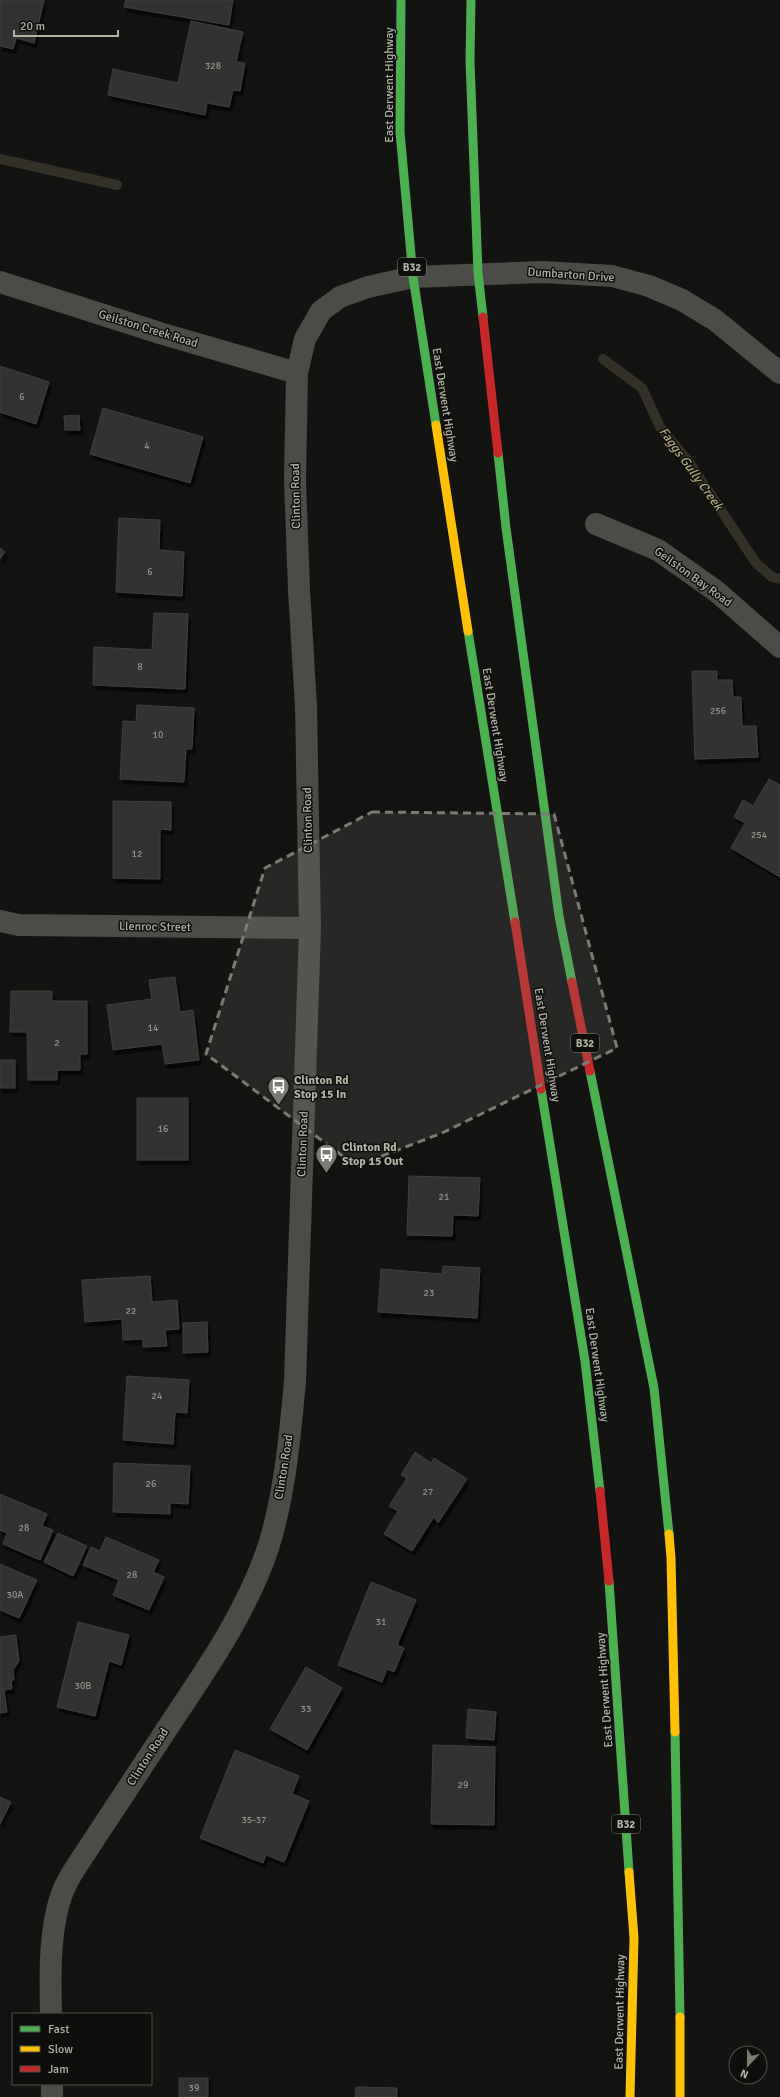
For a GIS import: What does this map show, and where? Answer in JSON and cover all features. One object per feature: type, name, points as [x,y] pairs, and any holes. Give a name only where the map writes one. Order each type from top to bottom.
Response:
[{"type":"main road","name":"East Derwent Highway","points":[[401,0],[400,132],[413,277],[452,531],[586,1361],[607,1552],[634,1938],[630,2097]]},
{"type":"main road","name":"B32","points":[[471,0],[470,61],[478,273],[506,528],[559,916],[654,1388],[671,1558],[680,1947],[680,2097]]},
{"type":"street","name":"Dumbarton Drive","points":[[478,273],[543,272],[612,276],[649,286],[682,300],[715,320],[780,373]]},
{"type":"street","name":"Clinton Road","points":[[51,2013],[50,1980],[55,1921],[63,1891],[76,1866],[204,1672],[229,1631],[250,1590],[268,1548],[289,1445],[295,1381],[310,928],[306,706],[299,590],[295,480],[297,373],[305,339],[321,312],[340,297],[368,286],[413,277],[478,273]]},
{"type":"street","name":"Geilston Creek Road","points":[[0,282],[163,334],[297,373]]},
{"type":"street","name":"Geilston Bay Road","points":[[596,524],[658,550],[716,591],[780,647]]},
{"type":"street","name":"Llenroc Street","points":[[0,921],[19,925],[310,928]]},
{"type":"street","points":[[52,2085],[52,2097]]},
{"type":"highlighted area","points":[[372,812],[554,814],[617,1048],[442,1133],[356,1166],[206,1054],[265,868]]},
{"type":"building","points":[[0,0],[44,0],[34,43],[16,38],[13,49],[0,46]]},
{"type":"building","points":[[126,0],[233,0],[229,25],[124,7]]},
{"type":"building","points":[[191,21],[243,32],[236,62],[245,63],[240,91],[233,90],[229,107],[207,103],[205,115],[108,95],[113,69],[178,83]]},
{"type":"building","points":[[0,366],[49,382],[36,424],[0,412]]},
{"type":"building","points":[[103,408],[203,437],[190,483],[90,454]]},
{"type":"building","points":[[79,415],[80,430],[65,430],[64,416]]},
{"type":"building","points":[[119,518],[160,520],[159,550],[184,552],[182,596],[116,592]]},
{"type":"building","points":[[0,548],[5,552],[0,559]]},
{"type":"building","points":[[154,613],[188,614],[185,689],[93,685],[94,647],[152,650]]},
{"type":"building","points":[[692,671],[717,671],[717,680],[732,680],[733,697],[741,697],[742,726],[756,726],[758,757],[695,759]]},
{"type":"building","points":[[137,705],[194,708],[192,749],[186,749],[184,782],[120,779],[123,721],[136,722]]},
{"type":"building","points":[[769,779],[780,785],[780,877],[731,848],[745,823],[734,817],[743,800],[753,806]]},
{"type":"building","points":[[113,801],[171,802],[171,830],[160,829],[160,879],[113,878]]},
{"type":"building","points":[[175,977],[180,1012],[193,1010],[199,1060],[165,1064],[162,1044],[113,1050],[107,1005],[152,999],[149,980]]},
{"type":"building","points":[[11,991],[52,991],[52,1001],[87,1001],[87,1054],[80,1054],[80,1070],[57,1070],[57,1080],[28,1080],[27,1032],[10,1032]]},
{"type":"building","points":[[0,1060],[15,1060],[15,1088],[0,1088]]},
{"type":"building","points":[[137,1098],[188,1098],[188,1160],[137,1160]]},
{"type":"building","points":[[409,1176],[480,1178],[478,1216],[453,1215],[452,1236],[407,1235]]},
{"type":"building","points":[[443,1266],[480,1268],[477,1318],[378,1312],[381,1269],[442,1274]]},
{"type":"building","points":[[150,1276],[152,1302],[177,1300],[179,1329],[165,1330],[167,1346],[143,1347],[143,1339],[123,1340],[122,1319],[85,1322],[82,1280]]},
{"type":"building","points":[[207,1322],[208,1352],[183,1353],[183,1323]]},
{"type":"building","points":[[127,1376],[189,1380],[187,1413],[175,1412],[173,1444],[123,1440]]},
{"type":"building","points":[[415,1452],[431,1463],[434,1458],[467,1479],[438,1523],[434,1517],[412,1551],[384,1534],[398,1511],[389,1506],[407,1478],[401,1475]]},
{"type":"building","points":[[114,1463],[190,1466],[188,1504],[170,1503],[170,1514],[113,1512]]},
{"type":"building","points":[[0,1494],[47,1514],[42,1526],[53,1530],[40,1560],[3,1544],[7,1533],[0,1530]]},
{"type":"building","points":[[58,1533],[87,1546],[73,1576],[44,1562]]},
{"type":"building","points":[[106,1537],[159,1560],[153,1572],[164,1577],[149,1610],[113,1595],[119,1580],[83,1565],[91,1547],[100,1551]]},
{"type":"building","points":[[0,1564],[37,1580],[19,1618],[0,1610]]},
{"type":"building","points":[[371,1582],[416,1600],[397,1645],[404,1648],[394,1672],[387,1669],[382,1682],[338,1665]]},
{"type":"building","points":[[78,1622],[129,1635],[121,1665],[109,1661],[95,1716],[57,1707]]},
{"type":"building","points":[[16,1635],[19,1661],[13,1670],[14,1680],[11,1680],[12,1689],[4,1690],[7,1712],[0,1713],[0,1637]]},
{"type":"building","points":[[306,1667],[342,1688],[307,1750],[270,1729]]},
{"type":"building","points":[[468,1709],[496,1712],[494,1740],[466,1738]]},
{"type":"building","points":[[433,1745],[495,1747],[494,1825],[431,1824]]},
{"type":"building","points":[[235,1750],[299,1776],[292,1794],[309,1801],[284,1862],[266,1855],[263,1863],[200,1838]]},
{"type":"building","points":[[0,1797],[11,1802],[0,1824]]},
{"type":"building","points":[[179,2078],[208,2078],[208,2097],[179,2097]]},
{"type":"building","points":[[356,2087],[397,2088],[397,2097],[355,2097]]},
{"type":"waterway","name":"Faggs Gully Creek","points":[[0,159],[117,185]]},
{"type":"waterway","name":"Faggs Gully Creek","points":[[603,359],[642,388],[660,427],[689,462],[756,563],[772,577],[780,579]]},
{"type":"traffic: fast","points":[[401,0],[400,132],[413,277],[436,425]]},
{"type":"traffic: fast","points":[[471,0],[470,61],[478,273],[483,317]]},
{"type":"traffic: fast","points":[[498,453],[506,528],[559,916],[572,982]]},
{"type":"traffic: fast","points":[[468,631],[515,922]]},
{"type":"traffic: fast","points":[[590,1071],[654,1388],[669,1534]]},
{"type":"traffic: fast","points":[[541,1089],[585,1361],[600,1491]]},
{"type":"traffic: fast","points":[[609,1581],[629,1872]]},
{"type":"traffic: fast","points":[[675,1732],[680,2017]]},
{"type":"traffic: slow","points":[[436,425],[468,631]]},
{"type":"traffic: slow","points":[[669,1534],[671,1558],[675,1732]]},
{"type":"traffic: slow","points":[[629,1872],[634,1938],[630,2097]]},
{"type":"traffic: slow","points":[[680,2017],[680,2097]]},
{"type":"traffic: jam","points":[[483,317],[498,453]]},
{"type":"traffic: jam","points":[[515,922],[541,1089]]},
{"type":"traffic: jam","points":[[572,982],[590,1071]]},
{"type":"traffic: jam","points":[[600,1491],[609,1581]]},
{"type":"place","name":"Clinton Rd Stop 15 In","points":[[279,1106]]},
{"type":"place","name":"Clinton Rd Stop 15 Out","points":[[326,1174]]}]
